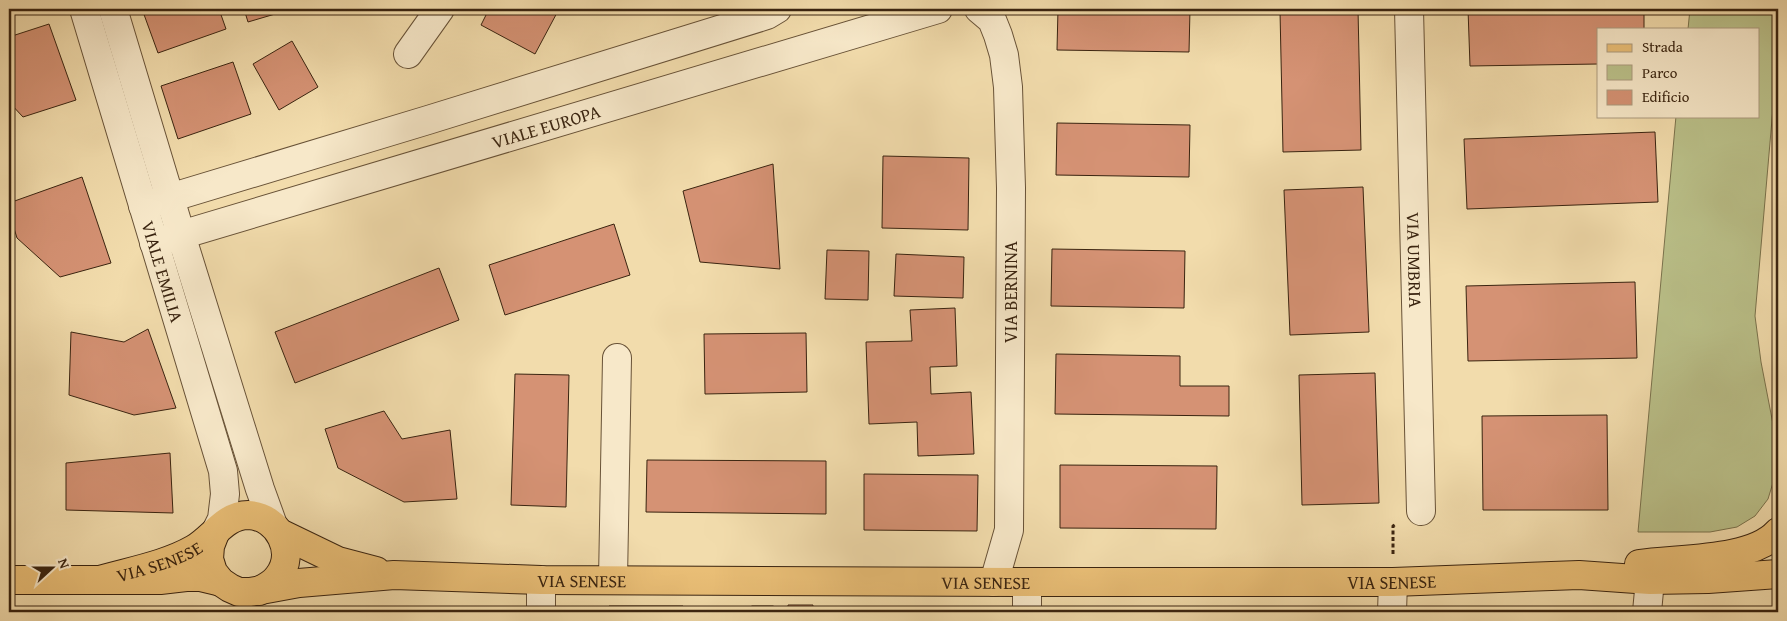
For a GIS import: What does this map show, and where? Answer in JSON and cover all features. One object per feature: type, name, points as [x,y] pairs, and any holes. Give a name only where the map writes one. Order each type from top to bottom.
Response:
[{"type":"main road","name":"VIA SENESE","points":[[221,582],[213,572],[209,559],[210,546],[215,534],[223,524],[235,517],[242,516],[262,518],[276,529],[338,560],[360,568],[394,575]]},
{"type":"main road","points":[[260,590],[270,585],[284,567],[286,556],[285,544],[276,529]]},
{"type":"main road","name":"VIA SENESE","points":[[1578,575],[1649,563],[1738,552],[1760,545],[1774,537],[1778,532]]},
{"type":"main road","name":"VIA SENESE","points":[[100,580],[174,558],[195,548],[215,534]]},
{"type":"main road","name":"VIA SENESE","points":[[9,580],[160,580],[200,577],[221,582],[239,592],[250,592],[299,583],[394,575],[541,580],[1393,582],[1578,575],[1650,580],[1778,574]]},
{"type":"street","name":"VIALE EMILIA","points":[[84,9],[223,471],[225,494],[222,519],[215,534]]},
{"type":"street","name":"VIALE EMILIA","points":[[113,9],[260,489],[276,529]]},
{"type":"street","points":[[408,54],[440,9]]},
{"type":"street","points":[[143,206],[767,15],[777,9]]},
{"type":"street","name":"VIALE EUROPA","points":[[154,243],[938,9]]},
{"type":"street","name":"VIA BERNINA","points":[[979,9],[992,20],[998,35],[1008,87],[1011,188],[1009,530],[994,582]]},
{"type":"street","name":"VIA UMBRIA","points":[[1408,9],[1421,511]]},
{"type":"street","points":[[428,120],[438,158]]},
{"type":"street","points":[[613,580],[616,358]]},
{"type":"street","points":[[541,580],[541,612]]},
{"type":"street","points":[[1647,612],[1650,580]]},
{"type":"street","points":[[1027,582],[1027,612]]},
{"type":"street","points":[[1392,612],[1393,582]]},
{"type":"path","points":[[1393,582],[1393,526],[1421,511]]},
{"type":"green space","points":[[1690,9],[1778,9],[1778,50],[1755,316],[1761,362],[1778,450],[1775,476],[1768,499],[1755,516],[1737,527],[1710,532],[1638,532],[1676,118],[1760,118],[1760,28],[1688,28]]},
{"type":"building","points":[[142,9],[219,9],[226,29],[158,53]]},
{"type":"building","points":[[244,9],[292,9],[248,22]]},
{"type":"building","points":[[489,9],[559,9],[535,54],[481,25]]},
{"type":"building","points":[[1058,9],[1190,9],[1189,52],[1057,50]]},
{"type":"building","points":[[1358,9],[1361,150],[1283,152],[1280,11]]},
{"type":"building","points":[[1468,9],[1644,9],[1644,28],[1597,28],[1597,64],[1470,66]]},
{"type":"building","points":[[49,24],[76,100],[23,117],[9,102],[9,37]]},
{"type":"building","points":[[292,41],[318,87],[279,110],[253,64]]},
{"type":"building","points":[[233,62],[251,114],[178,139],[161,86]]},
{"type":"building","points":[[1057,123],[1190,125],[1189,177],[1056,175]]},
{"type":"building","points":[[1655,132],[1658,202],[1467,209],[1464,139]]},
{"type":"building","points":[[883,156],[969,158],[968,230],[882,228]]},
{"type":"building","points":[[773,164],[780,269],[700,262],[683,191]]},
{"type":"building","points":[[82,177],[111,263],[60,277],[17,238],[9,212],[9,203]]},
{"type":"building","points":[[1363,187],[1369,332],[1290,335],[1284,190]]},
{"type":"building","points":[[614,224],[630,275],[505,315],[489,265]]},
{"type":"building","points":[[1052,249],[1185,251],[1184,308],[1051,306]]},
{"type":"building","points":[[827,250],[869,251],[868,300],[825,299]]},
{"type":"building","points":[[896,254],[964,257],[963,298],[894,296]]},
{"type":"building","points":[[439,268],[459,320],[295,383],[275,332]]},
{"type":"building","points":[[1635,282],[1637,358],[1468,361],[1466,286]]},
{"type":"building","points":[[955,308],[957,366],[930,367],[931,394],[971,392],[974,454],[918,456],[917,422],[869,424],[866,342],[912,341],[910,310]]},
{"type":"building","points":[[148,329],[176,408],[134,415],[69,395],[71,332],[124,342]]},
{"type":"building","points":[[806,333],[807,392],[705,394],[704,334]]},
{"type":"building","points":[[1056,354],[1180,356],[1180,386],[1229,386],[1229,416],[1055,414]]},
{"type":"building","points":[[1375,373],[1379,503],[1302,505],[1299,375]]},
{"type":"building","points":[[515,374],[569,375],[566,507],[511,505]]},
{"type":"building","points":[[384,411],[402,439],[450,430],[457,499],[404,502],[338,468],[325,429]]},
{"type":"building","points":[[1607,415],[1608,510],[1483,510],[1482,416]]},
{"type":"building","points":[[170,453],[173,513],[66,510],[66,463]]},
{"type":"building","points":[[647,460],[826,461],[826,514],[646,512]]},
{"type":"building","points":[[1060,465],[1217,466],[1216,529],[1060,528]]},
{"type":"building","points":[[864,474],[978,475],[977,531],[864,530]]},
{"type":"building","points":[[788,605],[813,605],[812,612],[788,612]]},
{"type":"building","points":[[609,606],[683,606],[682,612],[609,612]]},
{"type":"building","points":[[752,606],[773,606],[773,612],[752,612]]}]
